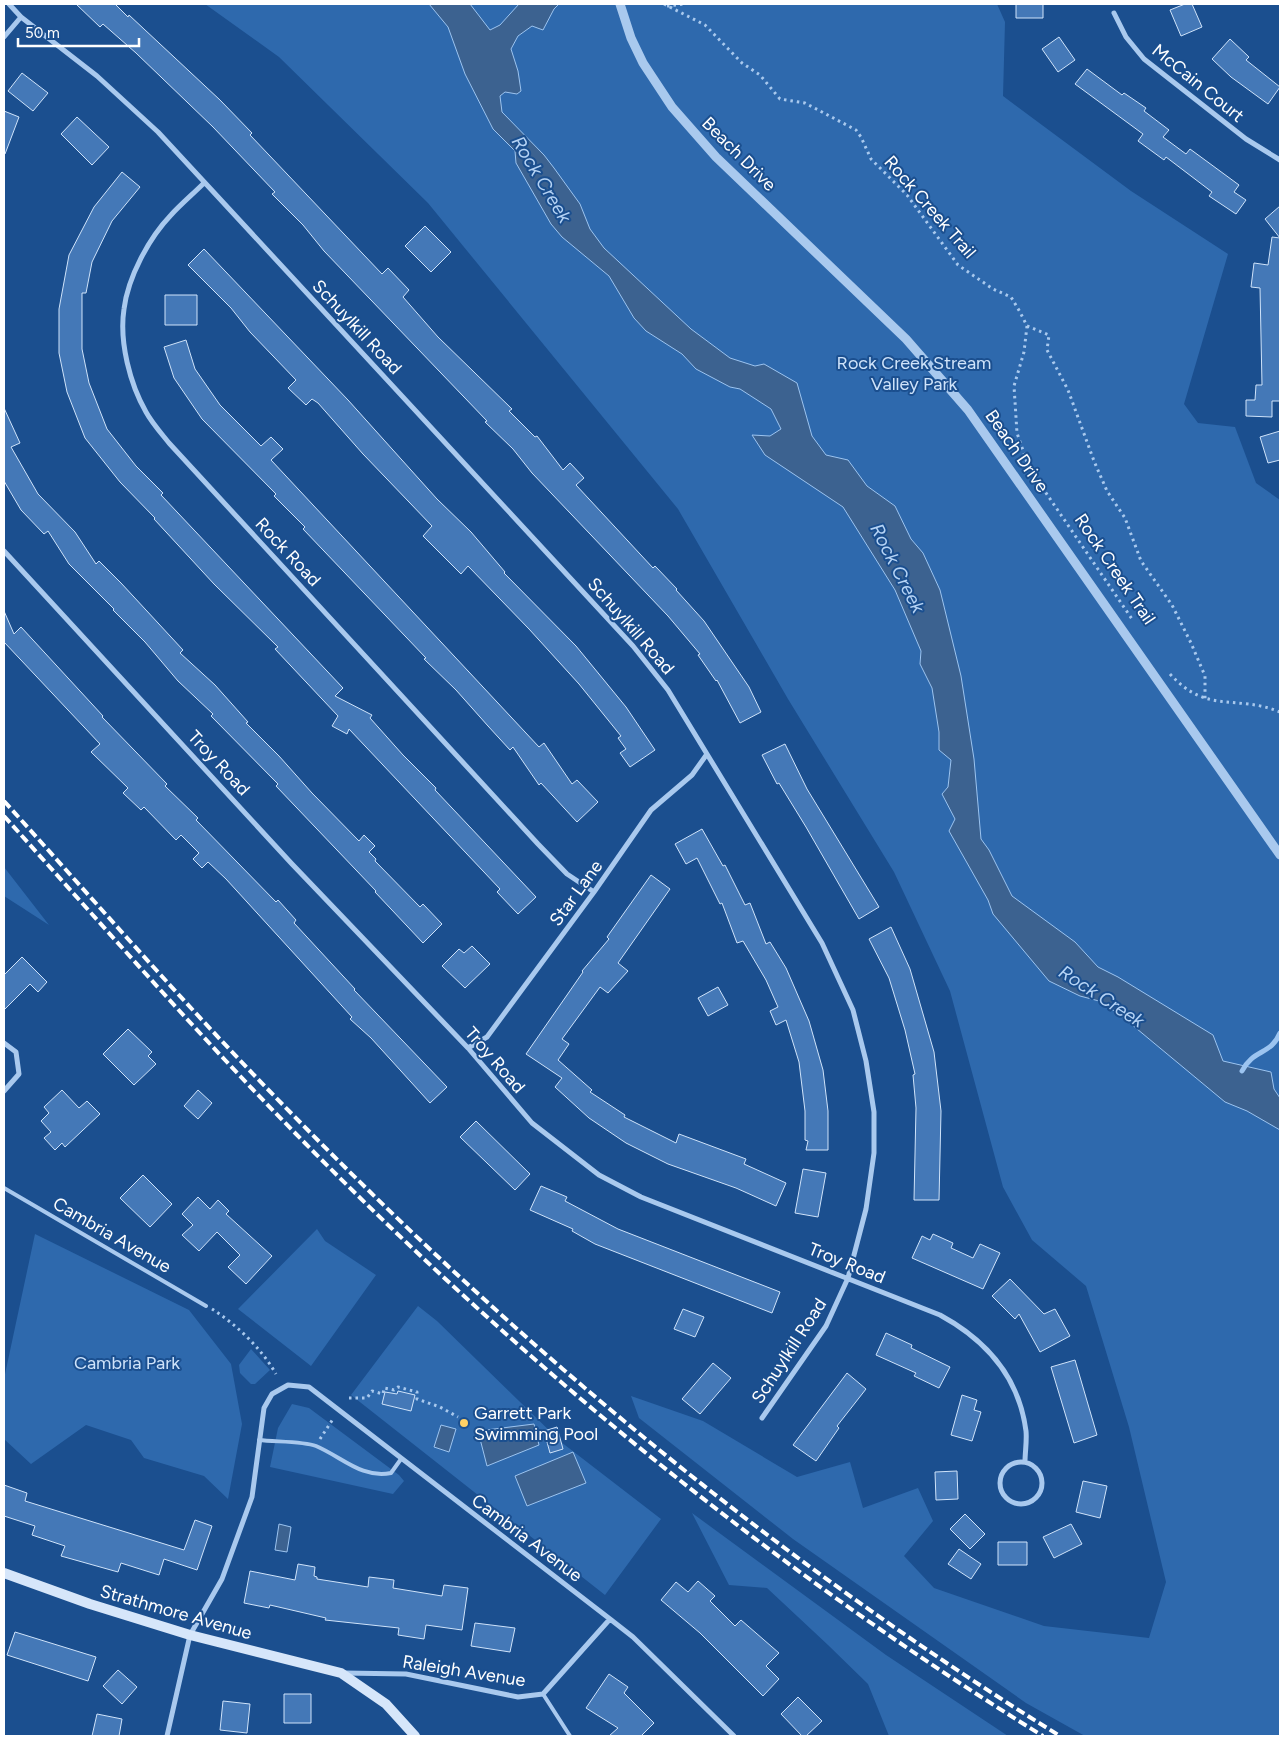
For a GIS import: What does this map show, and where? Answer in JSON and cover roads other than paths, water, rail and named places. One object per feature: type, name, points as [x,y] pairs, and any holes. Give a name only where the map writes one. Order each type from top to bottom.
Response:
[{"type":"main road","name":"Strathmore Avenue","points":[[4,1573],[90,1604],[190,1635],[341,1673]]},
{"type":"main road","points":[[341,1673],[386,1704],[415,1736]]},
{"type":"street","name":"Schuylkill Road","points":[[9,4],[21,17],[103,82],[158,132],[204,184],[633,646],[668,690],[822,943],[853,1010],[866,1060],[872,1104],[874,1153],[866,1209],[848,1278],[826,1326],[762,1418]]},
{"type":"street","name":"Beach Drive","points":[[620,4],[631,38],[643,63],[672,107],[716,157],[906,339],[968,410],[1280,856]]},
{"type":"street","name":"McCain Court","points":[[1114,13],[1126,37],[1144,58],[1246,139],[1280,160]]},
{"type":"street","points":[[4,37],[21,17]]},
{"type":"street","name":"Rock Road","points":[[204,184],[170,215],[150,243],[137,268],[124,309],[124,339],[132,375],[146,413],[169,443],[538,844],[567,874],[594,892]]},
{"type":"street","name":"Troy Road","points":[[4,550],[292,864],[468,1048],[532,1123],[599,1175],[641,1196],[940,1315],[966,1329],[988,1350],[1009,1376],[1020,1403],[1026,1432],[1025,1462]]},
{"type":"street","name":"Star Lane","points":[[468,1048],[487,1037],[594,892],[651,810],[692,775],[707,754]]},
{"type":"street","points":[[4,1043],[16,1052],[20,1074],[4,1091]]},
{"type":"street","name":"Cambria Avenue","points":[[259,1440],[264,1408],[272,1394],[288,1385],[309,1387],[633,1637],[734,1736]]},
{"type":"street","points":[[167,1736],[190,1635],[222,1580],[252,1497],[259,1440]]},
{"type":"street","points":[[1025,1462],[1037,1468],[1042,1481],[1042,1488],[1034,1499],[1028,1502],[1015,1502],[1008,1499],[1001,1488],[1002,1474],[1011,1464],[1025,1462]]},
{"type":"street","name":"Raleigh Avenue","points":[[341,1673],[406,1674],[518,1697],[543,1694],[610,1619]]},
{"type":"lane","name":"Cambria Avenue","points":[[4,1188],[206,1306]]},
{"type":"lane","points":[[259,1440],[315,1446],[354,1468],[380,1475],[391,1473],[401,1459]]},
{"type":"lane","points":[[543,1694],[570,1736]]},
{"type":"water","name":"Rock Creek","points":[[429,4],[470,4],[490,30],[500,25],[519,4],[559,4],[554,9],[543,30],[532,26],[518,36],[511,49],[518,71],[521,91],[517,94],[505,92],[500,96],[502,112],[544,155],[554,168],[580,204],[590,229],[604,248],[691,329],[730,358],[755,366],[764,364],[797,383],[812,436],[826,455],[848,460],[867,486],[895,506],[911,539],[923,553],[940,590],[961,676],[974,759],[981,839],[989,850],[1012,896],[1075,942],[1098,967],[1118,977],[1213,1035],[1223,1061],[1271,1072],[1274,1089],[1280,1098],[1280,1130],[1247,1111],[1225,1102],[1119,1014],[1099,1001],[1080,996],[1049,981],[993,914],[988,900],[949,831],[955,819],[942,794],[948,787],[951,760],[939,750],[939,732],[932,688],[920,664],[921,651],[895,590],[843,507],[765,455],[752,435],[770,436],[781,429],[771,409],[740,389],[730,387],[696,369],[682,354],[646,331],[634,318],[609,276],[562,237],[551,224],[516,163],[515,151],[493,129],[465,74],[448,27]]},
{"type":"water","points":[[534,1424],[539,1445],[487,1466],[478,1431]]},
{"type":"water","points":[[441,1425],[456,1429],[449,1452],[434,1447]]},
{"type":"water","points":[[573,1452],[586,1483],[527,1506],[515,1476]]},
{"type":"water","points":[[279,1524],[291,1527],[287,1552],[275,1550]]},
{"type":"waterway","points":[[1242,1071],[1251,1059],[1272,1045],[1280,1033]]},
{"type":"railway","points":[[4,801],[256,1077],[381,1202],[470,1287],[658,1449],[755,1525],[854,1599],[956,1669],[1060,1736]]},
{"type":"railway","points":[[4,816],[197,1030],[317,1155],[412,1248],[511,1338],[612,1425],[716,1509],[823,1588],[932,1664],[1043,1736]]},
{"type":"place","name":"Garrett Park Swimming Pool","points":[[464,1423]]},
{"type":"park label","name":"Rock Creek Stream Valley Park","points":[[914,373]]},
{"type":"park label","name":"Cambria Park","points":[[127,1363]]}]
